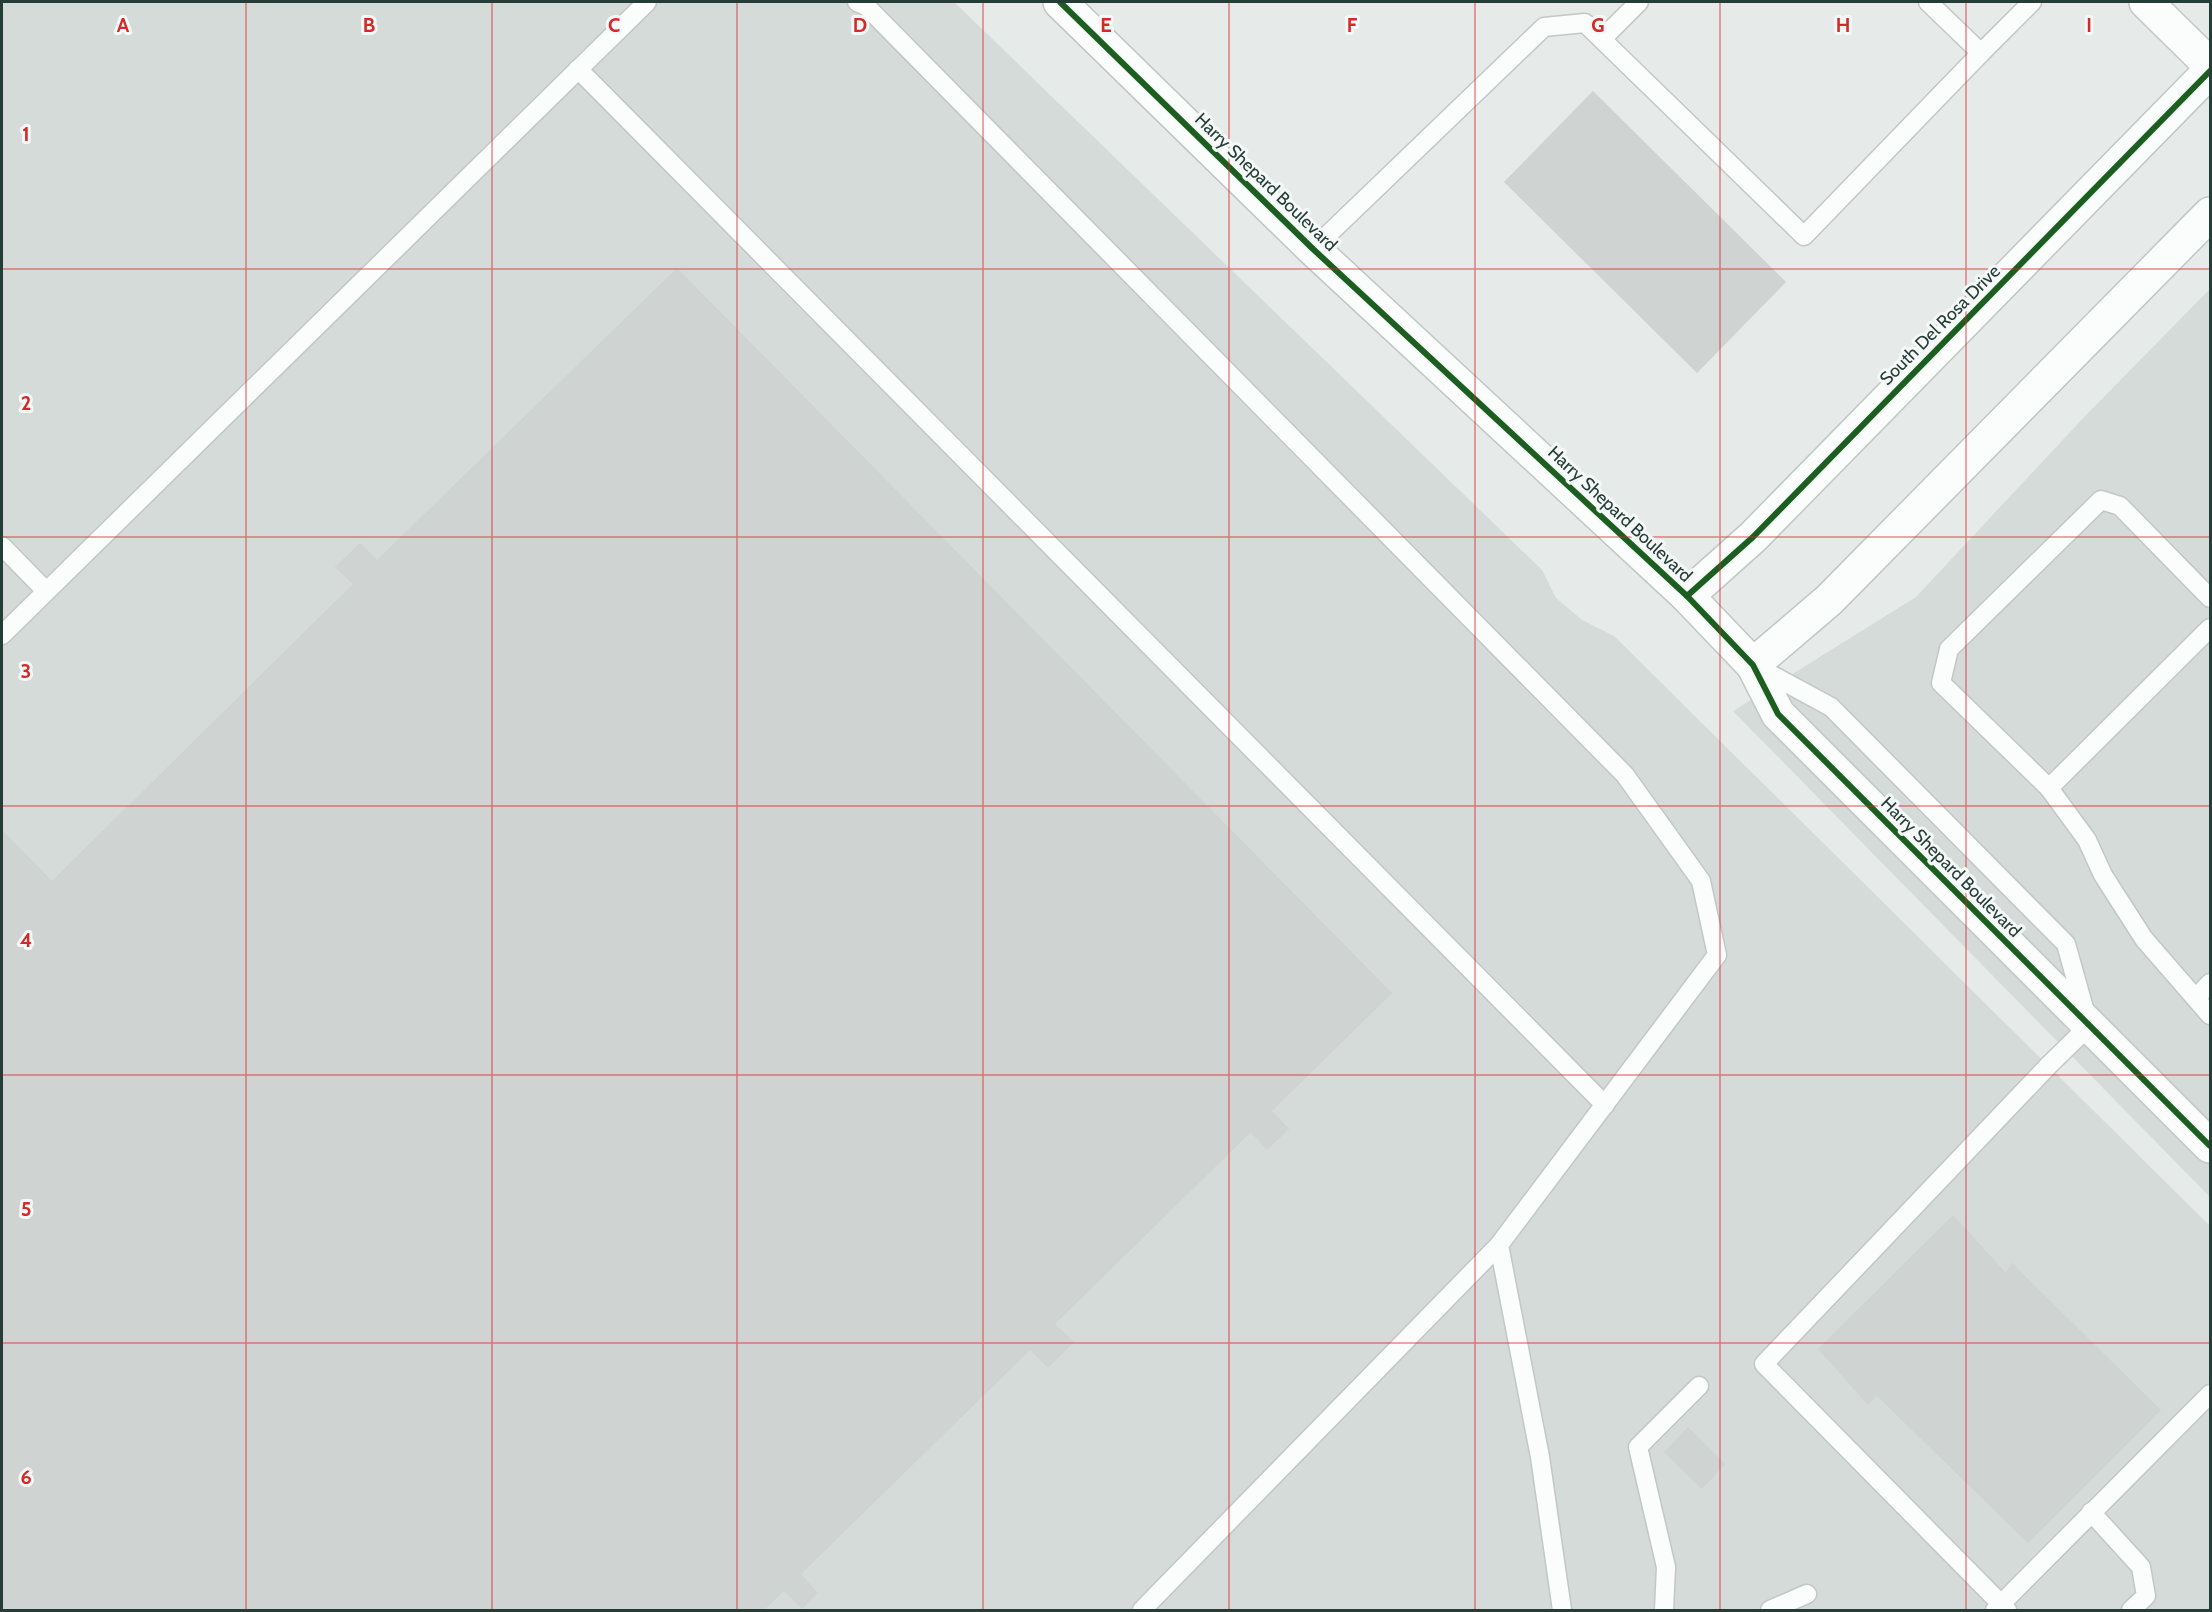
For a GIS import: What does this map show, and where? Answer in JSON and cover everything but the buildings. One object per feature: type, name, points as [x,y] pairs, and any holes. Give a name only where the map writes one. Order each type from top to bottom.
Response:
[{"type":"street","name":"Harry Shepard Boulevard","points":[[1060,2],[1313,249],[1686,596],[1753,665],[1778,714],[2211,1146]]},
{"type":"street","points":[[2146,2],[2211,65]]},
{"type":"street","name":"South Del Rosa Drive","points":[[1686,596],[1753,537],[2211,71]]},
{"type":"street","points":[[1753,665],[1829,600],[2211,214]]},
{"type":"lane","points":[[2,635],[647,2]]},
{"type":"lane","points":[[857,2],[874,15],[1625,775],[1701,881],[1717,956],[1499,1245],[1142,1611]]},
{"type":"lane","points":[[1602,39],[1639,2]]},
{"type":"lane","points":[[1928,2],[1981,53]]},
{"type":"lane","points":[[1313,249],[1544,27],[1585,23],[1804,236],[2032,2]]},
{"type":"lane","points":[[578,69],[1605,1105]]},
{"type":"lane","points":[[2211,598],[2120,506],[2101,500],[1949,649],[1941,682],[2049,788],[2087,840],[2103,875],[2144,939],[2211,1015]]},
{"type":"lane","points":[[2,546],[46,591]]},
{"type":"lane","points":[[2049,788],[2211,628]]},
{"type":"lane","points":[[2196,998],[2211,983]]},
{"type":"lane","points":[[2089,1026],[1764,1364],[2001,1609],[2091,1512],[2211,1394]]},
{"type":"lane","points":[[1499,1245],[1540,1457],[1562,1611]]},
{"type":"lane","points":[[1664,1611],[1666,1567],[1638,1447],[1699,1386]]},
{"type":"lane","points":[[2091,1512],[2141,1567],[2146,1596],[2131,1611]]},
{"type":"lane","points":[[1770,1611],[1807,1594]]},
{"type":"shaded area","points":[[2,2],[954,2],[1542,570],[1556,598],[1582,620],[1614,636],[2210,1226],[2210,1610],[2,1610]]},
{"type":"shaded area","points":[[2210,289],[2210,1197],[1733,711],[1916,597],[2088,413]]},
{"type":"cycle path","points":[[1060,2],[1313,249],[1687,596],[1753,665],[1778,714],[2210,1146]]},
{"type":"cycle path","points":[[1687,596],[1753,537],[2210,71]]}]
